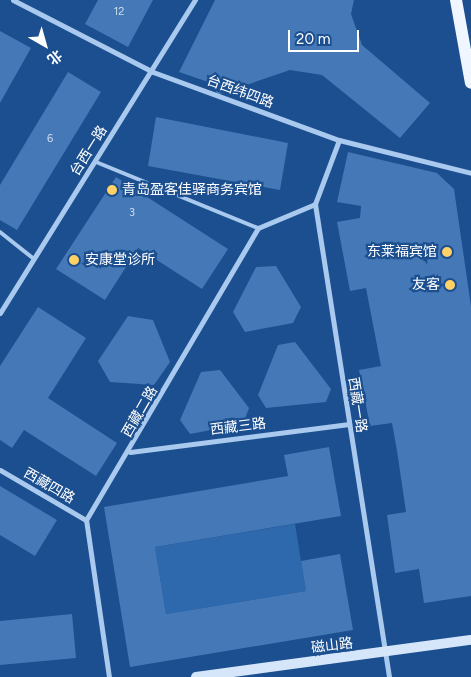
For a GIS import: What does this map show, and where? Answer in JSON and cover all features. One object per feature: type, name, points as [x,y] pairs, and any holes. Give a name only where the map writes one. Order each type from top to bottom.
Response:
[{"type":"main road","points":[[456,0],[471,83]]},
{"type":"street","name":"台西纬四路","points":[[13,0],[153,72],[339,140],[471,173]]},
{"type":"street","name":"台西一路","points":[[0,313],[153,72],[196,0]]},
{"type":"street","name":"西藏一路","points":[[339,140],[315,204],[390,677]]},
{"type":"street","points":[[258,228],[315,204]]},
{"type":"street","name":"西藏二路","points":[[86,520],[130,452],[258,228]]},
{"type":"street","name":"西藏三路","points":[[130,452],[349,424]]},
{"type":"street","name":"西藏四路","points":[[0,470],[86,520]]},
{"type":"street","points":[[86,520],[109,677]]},
{"type":"street","name":"磁山路","points":[[196,677],[386,653],[471,640]]},
{"type":"lane","points":[[96,162],[258,228]]},
{"type":"lane","points":[[0,232],[34,259]]},
{"type":"shaded area","points":[[295,524],[306,591],[166,614],[155,547]]},
{"type":"building","points":[[98,0],[153,0],[128,47],[85,24]]},
{"type":"building","points":[[215,0],[354,0],[351,14],[362,45],[430,103],[400,138],[322,75],[290,70],[217,95],[214,84],[179,72]]},
{"type":"building","points":[[0,31],[31,48],[0,103]]},
{"type":"building","points":[[68,72],[101,92],[17,230],[0,220],[0,185]]},
{"type":"building","points":[[156,117],[288,143],[280,190],[148,166]]},
{"type":"building","points":[[348,152],[437,173],[454,189],[471,306],[471,596],[424,603],[419,569],[395,573],[387,515],[406,512],[397,451],[392,423],[370,426],[359,370],[381,366],[366,288],[350,291],[337,222],[360,218],[361,206],[337,202]]},
{"type":"building","points":[[116,177],[228,249],[202,289],[138,248],[105,300],[56,269]]},
{"type":"building","points":[[276,266],[301,307],[293,323],[245,332],[233,312],[256,267]]},
{"type":"building","points":[[38,307],[86,338],[48,398],[117,443],[96,476],[24,430],[12,448],[0,440],[0,366]]},
{"type":"building","points":[[128,316],[153,320],[170,362],[154,385],[110,382],[98,361]]},
{"type":"building","points":[[295,342],[331,389],[326,402],[266,408],[258,395],[278,345]]},
{"type":"building","points":[[220,370],[249,408],[243,424],[190,434],[180,420],[201,372]]},
{"type":"building","points":[[329,447],[341,516],[155,547],[166,614],[306,591],[301,561],[340,554],[353,630],[130,667],[104,507],[288,476],[284,455]]},
{"type":"building","points":[[0,486],[57,520],[35,556],[0,535]]},
{"type":"building","points":[[72,614],[76,658],[0,665],[0,621]]},
{"type":"place","name":"青岛盈客佳驿商务宾馆","points":[[112,190]]},
{"type":"place","name":"东莱福宾馆","points":[[447,252]]},
{"type":"place","name":"安康堂诊所","points":[[74,260]]},
{"type":"place","name":"友客","points":[[450,285]]}]
